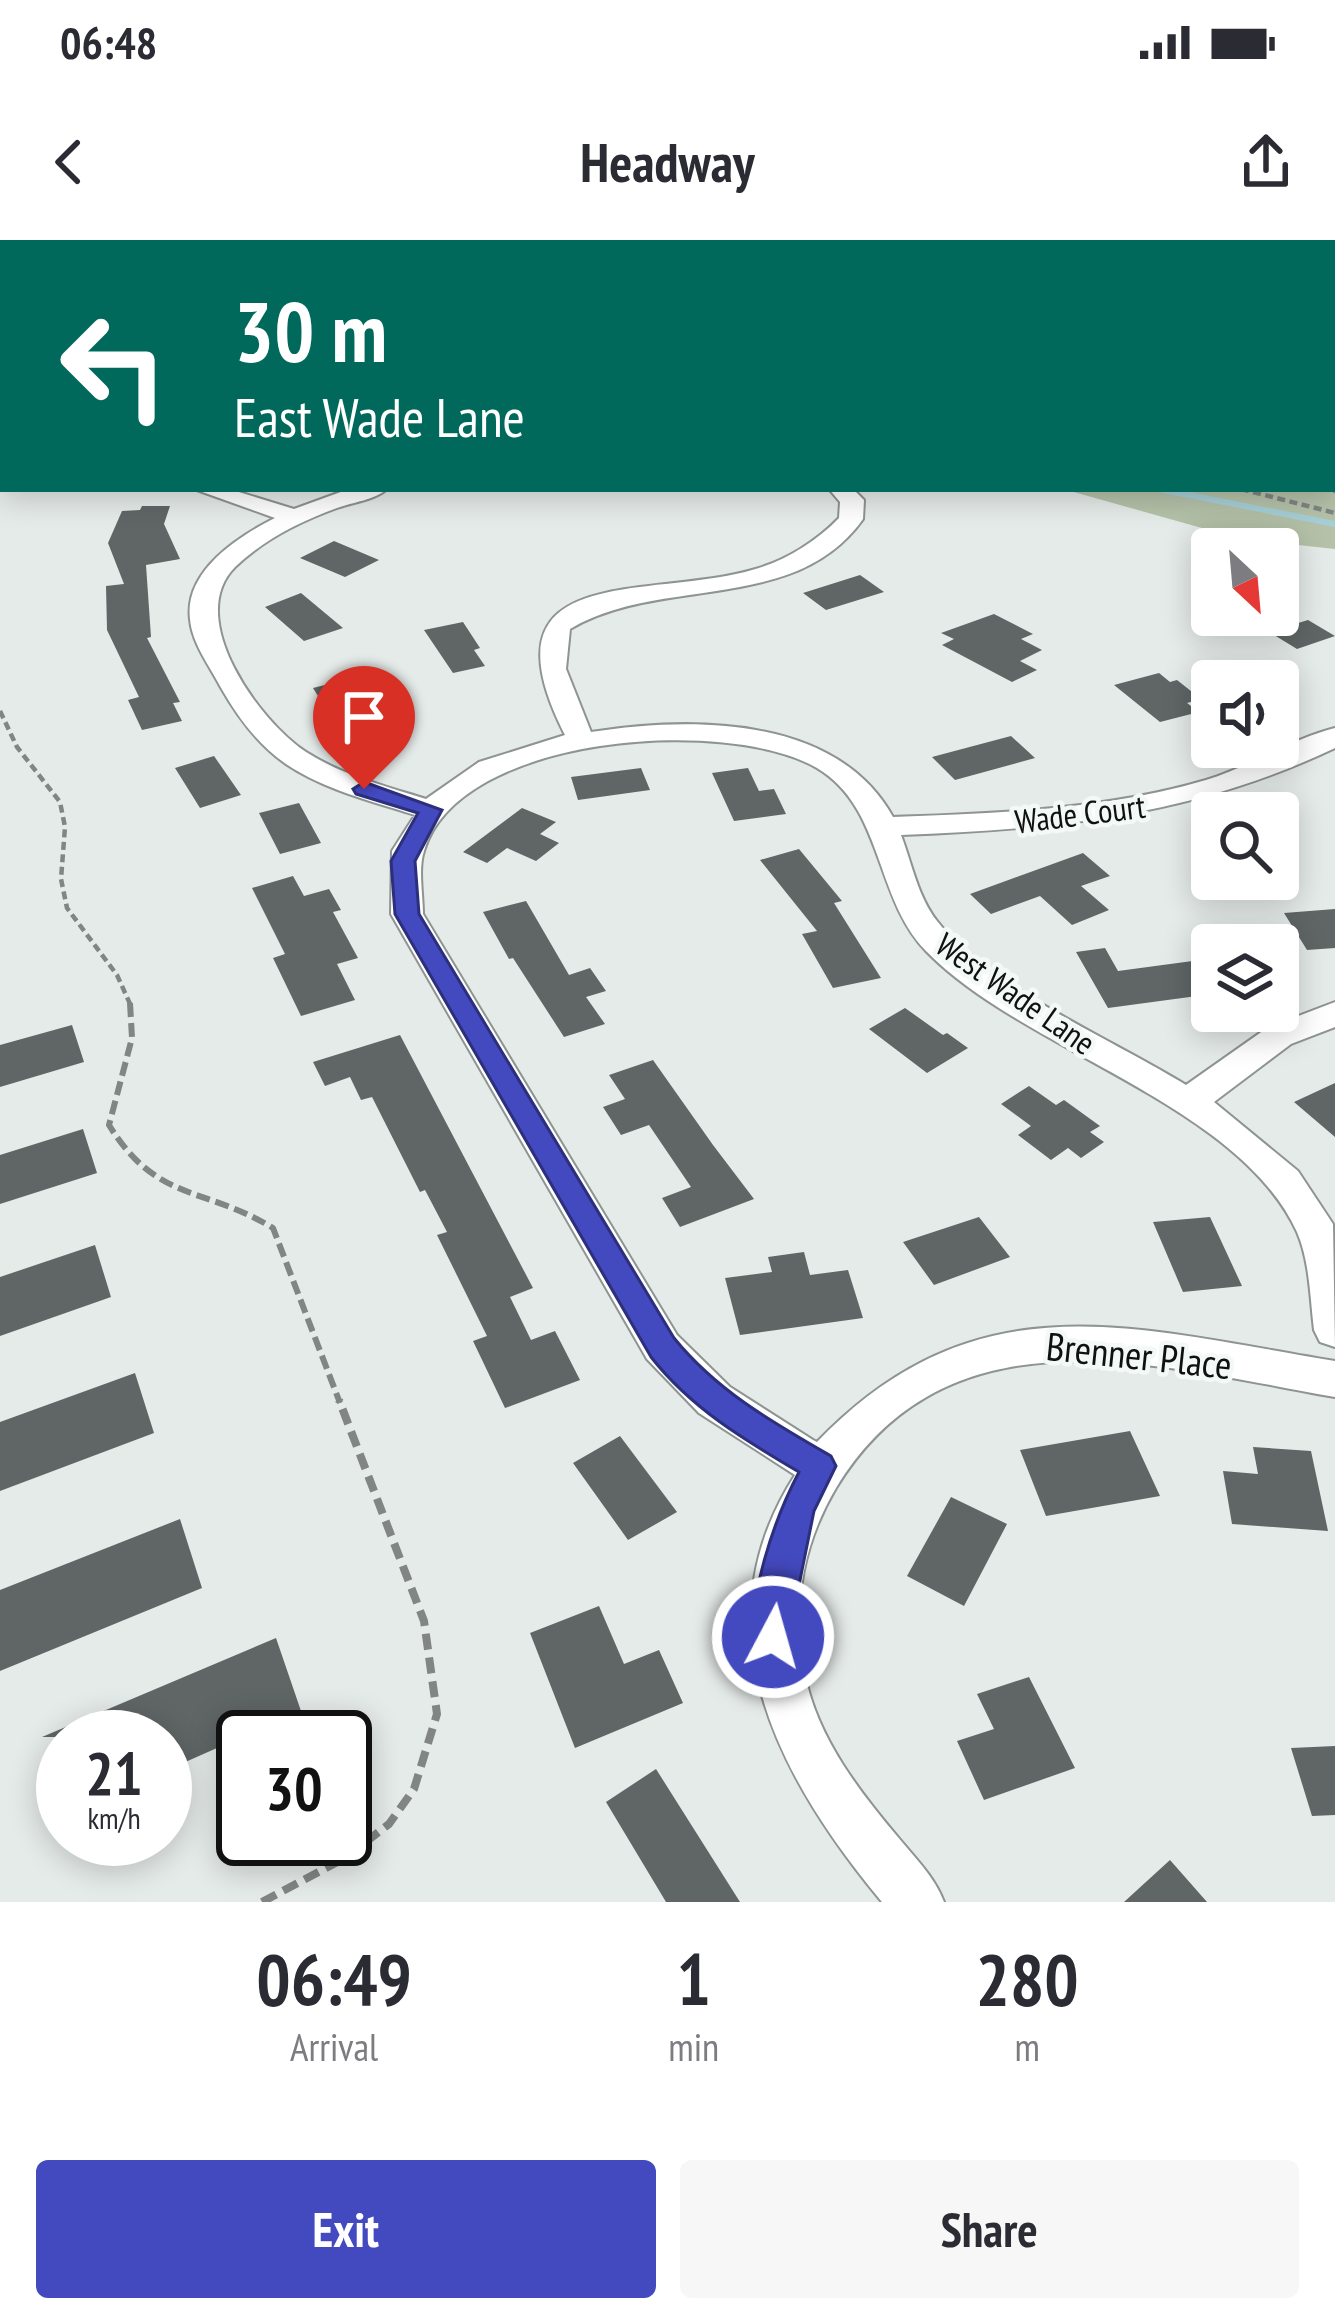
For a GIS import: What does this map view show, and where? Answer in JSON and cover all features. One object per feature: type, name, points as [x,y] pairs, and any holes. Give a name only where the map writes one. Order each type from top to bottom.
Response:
[{"type":"street","points":[[216,492],[301,518]]},
{"type":"street","points":[[368,492],[256,539],[215,572],[202,610],[211,643],[259,726],[290,754],[333,777],[431,810],[408,845],[401,879],[415,931],[662,1347],[683,1373],[733,1416],[819,1466]]},
{"type":"street","points":[[581,739],[557,687],[552,645],[559,625],[602,601],[730,586],[803,561],[851,518],[852,500],[843,492]]},
{"type":"street","name":"West Wade Lane","points":[[431,810],[452,791],[502,763],[581,739],[694,732],[799,750],[855,780],[884,827],[908,902],[936,943],[1001,992],[1238,1138],[1290,1188],[1323,1246],[1335,1330]]},
{"type":"street","name":"Wade Court","points":[[884,827],[1027,821],[1175,801],[1259,775],[1335,737]]},
{"type":"street","points":[[1185,1104],[1279,1036],[1335,1014]]},
{"type":"street","name":"Brenner Place","points":[[917,1902],[824,1782],[781,1683],[773,1637],[777,1587],[797,1509],[819,1466],[878,1406],[918,1378],[972,1357],[1031,1344],[1113,1345],[1335,1379]]},
{"type":"path","points":[[1253,492],[1335,513]]},
{"type":"path","points":[[0,712],[18,749],[54,786],[63,806],[65,826],[57,874],[76,926],[130,997],[134,1033],[109,1125],[134,1165],[176,1193],[257,1216],[273,1228],[424,1621],[437,1714],[414,1789],[389,1824],[345,1858],[262,1902]]},
{"type":"green space","points":[[1074,492],[1335,492],[1335,549],[1299,545],[1299,528],[1202,528]]},
{"type":"building","points":[[170,506],[164,524],[180,559],[146,565],[151,637],[147,638],[180,702],[173,703],[182,721],[142,730],[128,700],[139,697],[107,630],[106,586],[124,584],[108,543],[122,511]]},
{"type":"building","points":[[334,541],[379,560],[345,577],[300,558]]},
{"type":"building","points":[[860,575],[884,592],[826,610],[803,593]]},
{"type":"building","points":[[301,593],[343,628],[304,641],[265,607]]},
{"type":"building","points":[[994,614],[1033,634],[1021,639],[1042,650],[1020,661],[1037,670],[1012,682],[942,645],[954,639],[941,633]]},
{"type":"building","points":[[1308,620],[1335,636],[1297,649],[1276,636],[1299,636],[1299,623]]},
{"type":"building","points":[[463,622],[485,666],[453,673],[424,630]]},
{"type":"building","points":[[1159,673],[1191,691],[1187,703],[1191,714],[1160,722],[1114,685]]},
{"type":"building","points":[[352,678],[373,710],[333,720],[313,688]]},
{"type":"building","points":[[1011,736],[1035,758],[955,780],[932,757]]},
{"type":"building","points":[[214,756],[241,795],[200,808],[175,768]]},
{"type":"building","points":[[641,768],[650,790],[578,800],[571,777]]},
{"type":"building","points":[[748,768],[759,791],[774,789],[786,814],[734,821],[712,773]]},
{"type":"building","points":[[299,803],[321,843],[280,854],[259,813]]},
{"type":"building","points":[[522,808],[556,822],[540,834],[559,843],[536,861],[507,848],[487,863],[463,852]]},
{"type":"building","points":[[799,849],[842,901],[834,903],[881,978],[833,988],[802,934],[817,931],[760,860]]},
{"type":"building","points":[[1083,853],[1110,876],[1081,886],[1109,910],[1072,925],[1040,896],[991,914],[970,894]]},
{"type":"building","points":[[293,876],[304,896],[329,889],[341,910],[333,912],[358,958],[337,964],[355,1000],[301,1016],[273,958],[285,954],[252,888]]},
{"type":"building","points":[[526,901],[569,975],[590,968],[606,991],[586,997],[605,1024],[564,1037],[513,958],[509,959],[483,912]]},
{"type":"building","points":[[1335,909],[1335,948],[1307,950],[1299,937],[1299,924],[1291,924],[1284,913]]},
{"type":"building","points":[[1105,948],[1118,971],[1191,961],[1191,997],[1108,1008],[1076,952]]},
{"type":"building","points":[[905,1008],[968,1048],[927,1073],[869,1029]]},
{"type":"building","points":[[72,1025],[84,1062],[0,1087],[0,1045]]},
{"type":"building","points":[[400,1035],[533,1288],[510,1297],[531,1340],[555,1331],[580,1380],[505,1408],[473,1341],[487,1336],[437,1235],[447,1232],[425,1190],[420,1192],[372,1097],[361,1100],[350,1077],[325,1086],[313,1062]]},
{"type":"building","points":[[653,1060],[754,1199],[680,1227],[662,1198],[691,1187],[649,1125],[621,1135],[603,1107],[625,1099],[609,1075]]},
{"type":"building","points":[[1335,1083],[1335,1137],[1294,1102]]},
{"type":"building","points":[[1029,1086],[1056,1105],[1064,1100],[1100,1126],[1090,1132],[1104,1142],[1081,1158],[1068,1148],[1051,1160],[1018,1135],[1031,1126],[1001,1104]]},
{"type":"building","points":[[83,1129],[97,1173],[0,1204],[0,1155]]},
{"type":"building","points":[[979,1217],[1010,1257],[934,1285],[903,1242]]},
{"type":"building","points":[[1210,1217],[1242,1286],[1183,1292],[1153,1222]]},
{"type":"building","points":[[95,1245],[111,1297],[0,1336],[0,1277]]},
{"type":"building","points":[[804,1252],[810,1275],[848,1270],[863,1318],[740,1335],[725,1278],[772,1272],[768,1257]]},
{"type":"building","points":[[135,1373],[154,1433],[0,1491],[0,1422]]},
{"type":"building","points":[[1130,1431],[1160,1496],[1046,1516],[1020,1450]]},
{"type":"building","points":[[620,1436],[677,1512],[628,1540],[573,1463]]},
{"type":"building","points":[[1253,1447],[1311,1451],[1328,1531],[1232,1524],[1223,1471],[1258,1474]]},
{"type":"building","points":[[951,1497],[1007,1524],[964,1606],[907,1576]]},
{"type":"building","points":[[180,1519],[202,1588],[0,1671],[0,1590]]},
{"type":"building","points":[[599,1606],[624,1664],[659,1650],[683,1703],[575,1748],[530,1633]]},
{"type":"building","points":[[276,1638],[301,1710],[216,1710],[216,1748],[192,1759],[192,1710],[106,1710]]},
{"type":"building","points":[[1029,1677],[1075,1768],[984,1800],[957,1741],[994,1729],[977,1694]]},
{"type":"building","points":[[1335,1746],[1335,1815],[1312,1816],[1291,1748]]},
{"type":"building","points":[[656,1769],[740,1902],[666,1902],[606,1802]]},
{"type":"building","points":[[1170,1860],[1207,1902],[1124,1902]]},
{"type":"waterway","points":[[1174,492],[1335,524]]},
{"type":"route","points":[[364,789],[431,810],[403,861],[407,914],[662,1347],[683,1373],[733,1416],[819,1466],[797,1509],[777,1587],[773,1637]]}]
